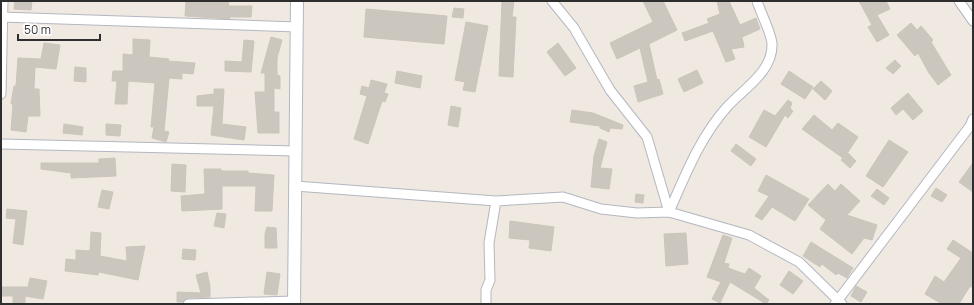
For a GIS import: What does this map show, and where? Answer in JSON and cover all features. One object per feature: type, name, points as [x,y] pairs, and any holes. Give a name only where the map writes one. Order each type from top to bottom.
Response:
[{"type":"main road","points":[[294,302],[297,1]]},
{"type":"street","points":[[1,94],[3,1]]},
{"type":"street","points":[[552,1],[574,28],[610,90],[647,137],[668,212]]},
{"type":"street","points":[[668,212],[697,150],[726,108],[758,78],[769,62],[772,44],[757,1]]},
{"type":"street","points":[[959,1],[973,21]]},
{"type":"street","points":[[2,17],[297,27]]},
{"type":"street","points":[[295,186],[496,201],[563,197],[600,209],[637,213],[668,212],[749,235],[799,262],[838,303],[970,126],[973,119]]},
{"type":"street","points":[[1,144],[296,151]]},
{"type":"street","points":[[486,304],[486,290],[490,280],[489,243],[496,201]]},
{"type":"street","points":[[188,304],[294,302]]},
{"type":"building","points":[[15,1],[32,1],[31,10],[14,9]]},
{"type":"building","points":[[186,1],[228,1],[229,6],[252,6],[251,17],[229,17],[230,19],[185,16]]},
{"type":"building","points":[[502,1],[514,1],[512,17],[516,17],[513,77],[499,76]]},
{"type":"building","points":[[643,1],[663,1],[677,30],[649,44],[657,80],[659,79],[663,94],[638,102],[634,86],[648,82],[640,48],[617,59],[610,43],[653,22]]},
{"type":"building","points":[[717,1],[729,1],[740,25],[756,18],[760,29],[742,37],[744,47],[731,49],[735,59],[726,62],[713,31],[685,41],[682,33],[709,23],[707,19],[720,14]]},
{"type":"building","points":[[859,1],[886,1],[890,9],[877,15],[889,35],[877,42],[868,27],[872,25]]},
{"type":"building","points":[[454,8],[464,9],[463,18],[452,17]]},
{"type":"building","points":[[366,9],[447,16],[444,44],[364,37]]},
{"type":"building","points":[[466,22],[488,26],[475,92],[463,90],[465,82],[455,80]]},
{"type":"building","points":[[911,23],[917,30],[921,26],[933,40],[931,42],[951,75],[938,85],[929,73],[918,53],[915,56],[897,35]]},
{"type":"building","points":[[271,37],[282,40],[277,58],[277,75],[280,76],[280,89],[274,88],[274,112],[279,112],[279,133],[258,133],[255,92],[265,92],[265,73],[261,73]]},
{"type":"building","points":[[133,39],[150,40],[149,57],[169,59],[168,61],[195,63],[193,74],[182,73],[182,79],[169,78],[164,131],[169,132],[166,142],[152,138],[154,127],[151,127],[155,83],[128,81],[127,104],[115,104],[117,81],[112,81],[113,71],[123,71],[123,54],[133,55]]},
{"type":"building","points":[[244,40],[254,41],[251,72],[225,71],[225,61],[242,62]]},
{"type":"building","points":[[44,43],[60,45],[56,69],[35,67],[34,89],[39,89],[40,116],[28,116],[26,132],[11,130],[13,104],[11,104],[14,86],[16,86],[18,58],[41,59]]},
{"type":"building","points":[[558,43],[576,68],[565,76],[547,52]]},
{"type":"building","points":[[895,60],[901,66],[893,74],[886,68]]},
{"type":"building","points":[[75,67],[86,68],[86,82],[74,81]]},
{"type":"building","points":[[697,70],[703,83],[684,92],[678,79]]},
{"type":"building","points":[[397,71],[422,76],[420,88],[395,83]]},
{"type":"building","points":[[789,71],[813,87],[805,99],[781,84]]},
{"type":"building","points":[[371,80],[387,84],[384,93],[388,94],[385,102],[382,101],[368,144],[354,139],[367,96],[360,94],[362,86],[369,88]]},
{"type":"building","points":[[821,81],[832,91],[825,100],[813,89]]},
{"type":"building","points":[[214,89],[224,89],[222,124],[246,127],[244,140],[211,135],[214,106],[197,106],[197,96],[214,94]]},
{"type":"building","points":[[908,93],[923,111],[913,120],[903,109],[896,115],[891,108]]},
{"type":"building","points":[[788,100],[792,103],[790,108],[793,111],[788,118],[785,115],[766,147],[749,137],[764,110],[775,116]]},
{"type":"building","points":[[451,106],[461,108],[458,127],[448,125]]},
{"type":"building","points":[[572,110],[593,113],[623,125],[622,129],[610,128],[609,132],[600,128],[600,126],[570,122]]},
{"type":"building","points":[[814,115],[832,130],[838,123],[858,137],[846,155],[848,153],[856,161],[850,168],[841,160],[843,158],[802,129]]},
{"type":"building","points":[[64,124],[83,127],[82,135],[63,133]]},
{"type":"building","points":[[106,124],[121,125],[120,136],[106,135]]},
{"type":"building","points":[[599,139],[607,142],[600,168],[612,169],[609,189],[591,187],[594,156]]},
{"type":"building","points":[[889,140],[908,152],[883,187],[866,176]]},
{"type":"building","points":[[736,144],[756,159],[751,166],[731,151]]},
{"type":"building","points":[[115,158],[116,176],[71,178],[71,173],[41,169],[41,163],[99,163],[99,159]]},
{"type":"building","points":[[973,163],[973,192],[959,182]]},
{"type":"building","points":[[172,164],[186,165],[185,192],[171,191]]},
{"type":"building","points":[[204,169],[221,169],[221,171],[248,171],[248,173],[274,175],[272,211],[255,211],[256,186],[222,186],[222,209],[182,211],[181,196],[205,194]]},
{"type":"building","points":[[766,175],[809,199],[795,221],[772,207],[762,220],[755,216],[769,196],[758,191]]},
{"type":"building","points":[[828,184],[835,191],[841,184],[860,201],[847,215],[877,225],[872,240],[864,238],[852,254],[820,229],[826,220],[808,205]]},
{"type":"building","points":[[936,188],[947,195],[942,202],[931,196]]},
{"type":"building","points":[[877,189],[889,198],[884,205],[871,196]]},
{"type":"building","points":[[102,190],[113,192],[109,209],[98,207]]},
{"type":"building","points":[[636,194],[644,195],[643,203],[635,202]]},
{"type":"building","points":[[7,209],[27,211],[23,245],[13,243],[16,219],[6,218]]},
{"type":"building","points":[[217,213],[226,214],[224,228],[214,226]]},
{"type":"building","points":[[510,221],[554,227],[551,251],[529,248],[530,240],[509,238]]},
{"type":"building","points":[[267,227],[276,228],[277,248],[265,248],[265,234]]},
{"type":"building","points":[[91,232],[101,233],[100,256],[127,261],[126,247],[145,246],[138,280],[99,272],[98,275],[65,271],[66,259],[76,260],[76,250],[90,251]]},
{"type":"building","points":[[686,233],[688,264],[666,266],[664,234]]},
{"type":"building","points":[[723,235],[732,238],[724,263],[729,264],[728,268],[745,274],[749,268],[761,276],[754,288],[769,300],[766,304],[730,282],[720,303],[712,299],[721,282],[707,277]]},
{"type":"building","points":[[953,240],[973,253],[973,288],[970,286],[959,304],[942,304],[925,294],[935,276],[944,282],[961,258],[947,249]]},
{"type":"building","points":[[811,242],[853,268],[847,278],[838,273],[836,275],[822,264],[820,267],[803,256]]},
{"type":"building","points":[[183,249],[196,250],[195,260],[182,259]]},
{"type":"building","points":[[789,271],[803,281],[793,294],[780,285]]},
{"type":"building","points":[[207,272],[210,286],[210,297],[188,298],[183,302],[177,302],[177,292],[201,293],[196,275]]},
{"type":"building","points":[[267,272],[280,274],[277,295],[264,294]]},
{"type":"building","points":[[30,278],[47,281],[43,299],[25,296],[25,304],[13,304],[13,296],[1,296],[1,287],[28,287]]},
{"type":"building","points":[[856,286],[867,292],[861,302],[851,296]]}]
